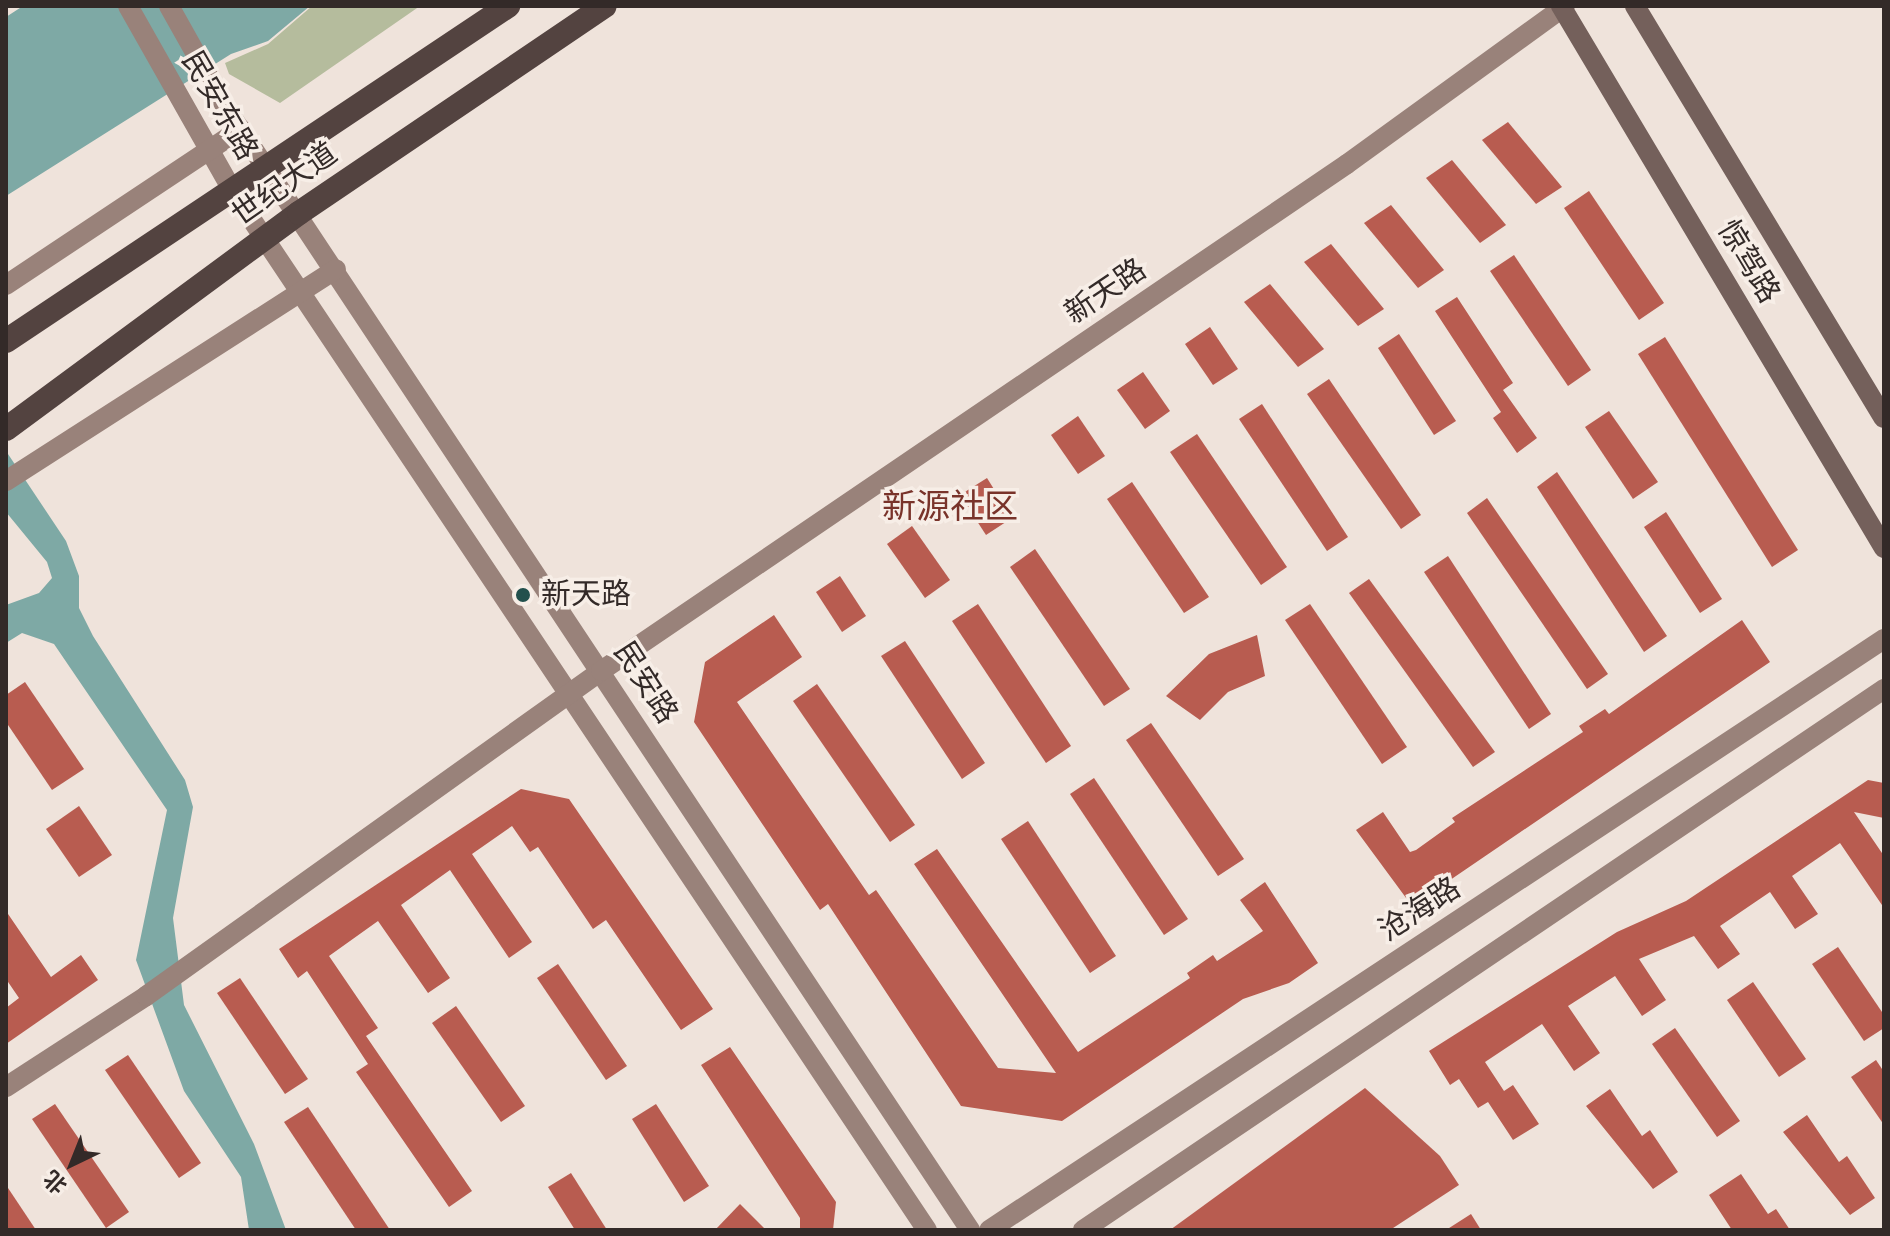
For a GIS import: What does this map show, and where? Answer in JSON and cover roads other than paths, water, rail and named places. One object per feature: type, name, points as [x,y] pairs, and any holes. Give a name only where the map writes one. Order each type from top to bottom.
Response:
[{"type":"highway","name":"世纪大道","points":[[6,341],[270,169],[508,6]]},
{"type":"highway","name":"世纪大道","points":[[8,427],[299,213],[605,6]]},
{"type":"main road","name":"民安东路","points":[[128,6],[234,193]]},
{"type":"main road","name":"民安东路","points":[[169,6],[228,111],[270,169]]},
{"type":"main road","name":"惊驾路","points":[[1635,6],[1884,418]]},
{"type":"main road","name":"惊驾路","points":[[1563,7],[1884,548]]},
{"type":"main road","name":"新天路","points":[[6,1087],[146,996],[601,671],[1347,164],[1563,7]]},
{"type":"main road","points":[[6,285],[241,129]]},
{"type":"main road","name":"民安路","points":[[270,169],[970,1230]]},
{"type":"main road","points":[[234,193],[927,1230]]},
{"type":"main road","points":[[6,481],[336,269]]},
{"type":"main road","name":"沧海路","points":[[989,1230],[1884,639]]},
{"type":"main road","points":[[1083,1230],[1884,689]]},
{"type":"water","points":[[23,6],[310,6],[268,41],[231,54],[6,196],[6,17]]},
{"type":"water","points":[[6,451],[66,541],[79,576],[79,608],[93,636],[185,780],[193,807],[173,918],[184,1005],[254,1144],[286,1230],[249,1230],[241,1177],[184,1091],[136,960],[167,810],[54,644],[22,633],[6,643],[6,605],[39,593],[52,578],[47,562],[6,512]]},
{"type":"place","name":"新天路","points":[[523,595]]},
{"type":"district","name":"新源社区","points":[[950,508]]}]
